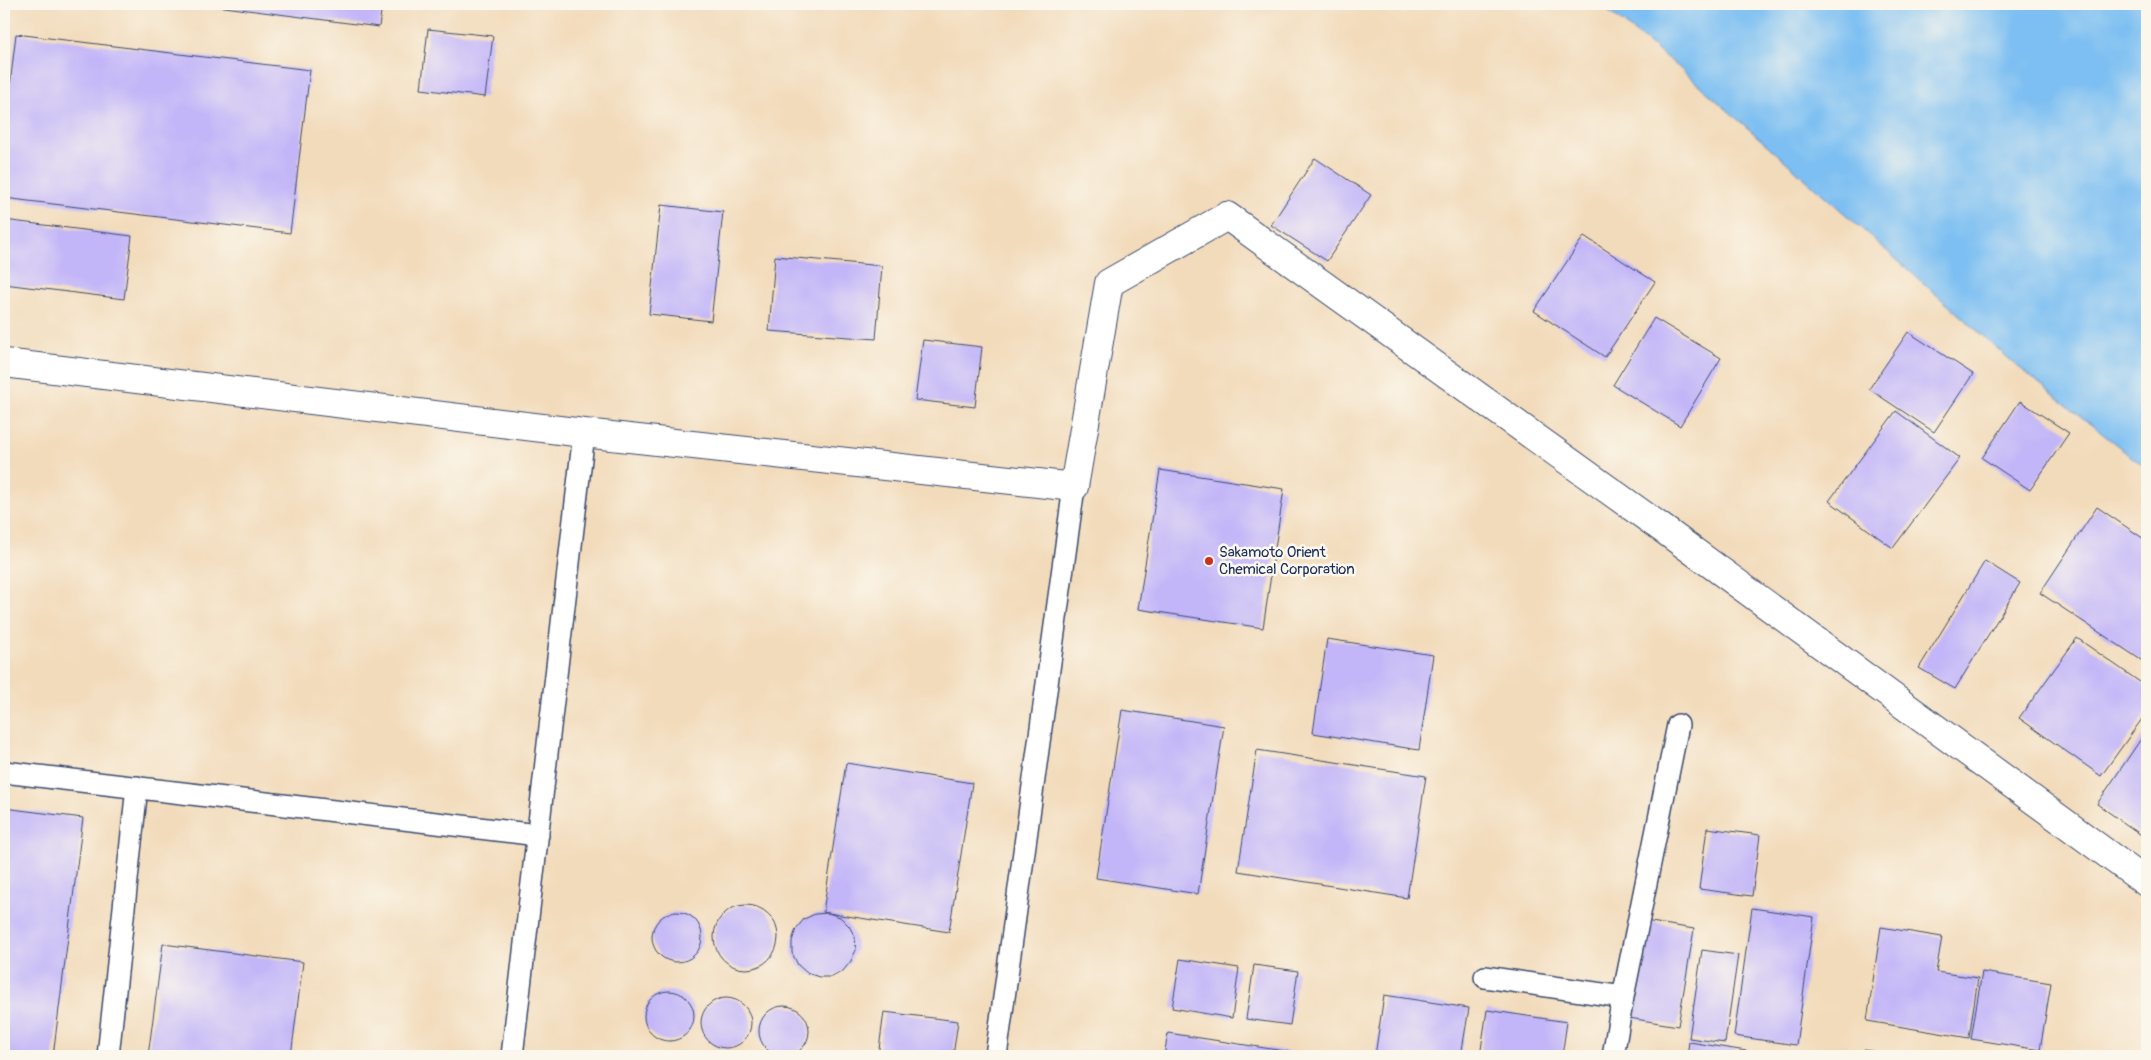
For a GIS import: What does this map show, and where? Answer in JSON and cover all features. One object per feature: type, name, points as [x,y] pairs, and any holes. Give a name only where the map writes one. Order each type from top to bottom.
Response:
[{"type":"street","points":[[4,364],[584,433],[1074,487],[1109,283],[1227,216],[1663,529],[2147,883]]},
{"type":"lane","points":[[512,1056],[584,433]]},
{"type":"lane","points":[[996,1056],[1074,487]]},
{"type":"lane","points":[[1613,1056],[1622,997],[1678,725]]},
{"type":"lane","points":[[4,772],[538,835]]},
{"type":"lane","points":[[108,1056],[138,787]]},
{"type":"lane","points":[[1485,977],[1622,997]]},
{"type":"water","points":[[1599,4],[2147,4],[2147,469],[2016,365],[1682,70]]},
{"type":"building","points":[[201,4],[382,4],[379,27]]},
{"type":"building","points":[[428,29],[493,36],[485,97],[421,89]]},
{"type":"building","points":[[16,34],[310,70],[290,233],[4,198],[4,136]]},
{"type":"building","points":[[1315,158],[1371,195],[1327,261],[1271,225]]},
{"type":"building","points":[[661,205],[723,212],[711,321],[649,314]]},
{"type":"building","points":[[4,220],[132,236],[124,299],[4,284]]},
{"type":"building","points":[[1584,236],[1655,282],[1605,357],[1534,311]]},
{"type":"building","points":[[775,256],[882,266],[876,339],[769,331]]},
{"type":"building","points":[[1654,318],[1721,358],[1680,426],[1613,385]]},
{"type":"building","points":[[1908,332],[1973,374],[1934,432],[1869,389]]},
{"type":"building","points":[[923,340],[982,347],[975,407],[915,400]]},
{"type":"building","points":[[2020,401],[2069,433],[2030,490],[1982,458]]},
{"type":"building","points":[[1896,411],[1960,458],[1893,548],[1829,501]]},
{"type":"building","points":[[1160,470],[1284,489],[1263,628],[1138,609]]},
{"type":"building","points":[[2097,507],[2147,541],[2147,664],[2040,593]]},
{"type":"building","points":[[1985,561],[2020,583],[1955,689],[1919,668]]},
{"type":"building","points":[[2077,638],[2147,687],[2147,712],[2101,776],[2019,718]]},
{"type":"building","points":[[1327,639],[1433,655],[1419,750],[1313,733]]},
{"type":"building","points":[[1122,710],[1224,726],[1198,894],[1096,878]]},
{"type":"building","points":[[2147,730],[2147,839],[2097,804]]},
{"type":"building","points":[[1257,750],[1426,776],[1407,898],[1238,871]]},
{"type":"building","points":[[846,763],[972,783],[949,932],[823,912]]},
{"type":"building","points":[[4,808],[83,818],[53,1056],[4,1056]]},
{"type":"building","points":[[1707,828],[1760,835],[1752,896],[1699,889]]},
{"type":"building","points":[[746,905],[758,907],[769,914],[776,925],[778,937],[776,949],[769,960],[758,967],[746,969],[734,967],[723,960],[716,949],[714,937],[716,925],[723,914],[734,907]]},
{"type":"building","points":[[1752,908],[1814,917],[1796,1045],[1734,1036]]},
{"type":"building","points":[[672,912],[682,912],[695,919],[702,932],[702,942],[695,955],[682,962],[672,962],[663,958],[656,951],[652,942],[652,932],[656,923],[663,916]]},
{"type":"building","points":[[828,913],[840,917],[849,926],[855,937],[856,950],[851,961],[843,971],[832,977],[819,977],[807,973],[798,965],[792,953],[792,941],[796,929],[804,919],[815,914]]},
{"type":"building","points":[[1645,921],[1694,929],[1678,1026],[1629,1018]]},
{"type":"building","points":[[1881,927],[1942,937],[1936,972],[1978,978],[1969,1038],[1867,1021]]},
{"type":"building","points":[[163,944],[303,962],[291,1056],[148,1056]]},
{"type":"building","points":[[1702,950],[1738,955],[1725,1043],[1689,1038]]},
{"type":"building","points":[[1180,959],[1239,968],[1232,1018],[1172,1008]]},
{"type":"building","points":[[1254,965],[1298,971],[1290,1025],[1246,1019]]},
{"type":"building","points":[[1982,972],[2051,983],[2040,1050],[1971,1039]]},
{"type":"building","points":[[664,991],[674,991],[687,998],[694,1011],[694,1021],[687,1034],[674,1041],[664,1041],[655,1037],[648,1030],[644,1021],[644,1011],[648,1002],[655,995]]},
{"type":"building","points":[[1384,995],[1469,1008],[1461,1056],[1375,1056]]},
{"type":"building","points":[[721,998],[731,998],[744,1005],[751,1018],[751,1028],[744,1041],[731,1048],[721,1048],[712,1044],[705,1037],[701,1028],[701,1018],[705,1009],[712,1002]]},
{"type":"building","points":[[779,1006],[789,1006],[802,1013],[809,1026],[809,1036],[802,1049],[789,1056],[779,1056],[770,1052],[763,1045],[759,1036],[759,1026],[763,1017],[770,1010]]},
{"type":"building","points":[[1487,1010],[1567,1022],[1562,1056],[1480,1056]]},
{"type":"building","points":[[884,1012],[958,1021],[953,1056],[878,1056]]},
{"type":"building","points":[[1168,1033],[1291,1052],[1290,1056],[1164,1056]]},
{"type":"building","points":[[1689,1042],[1772,1055],[1772,1056],[1687,1056]]},
{"type":"building","points":[[1864,1050],[1899,1055],[1899,1056],[1863,1056]]},
{"type":"place","name":"Sakamoto Orient Chemical Corporation","points":[[1209,561]]}]
